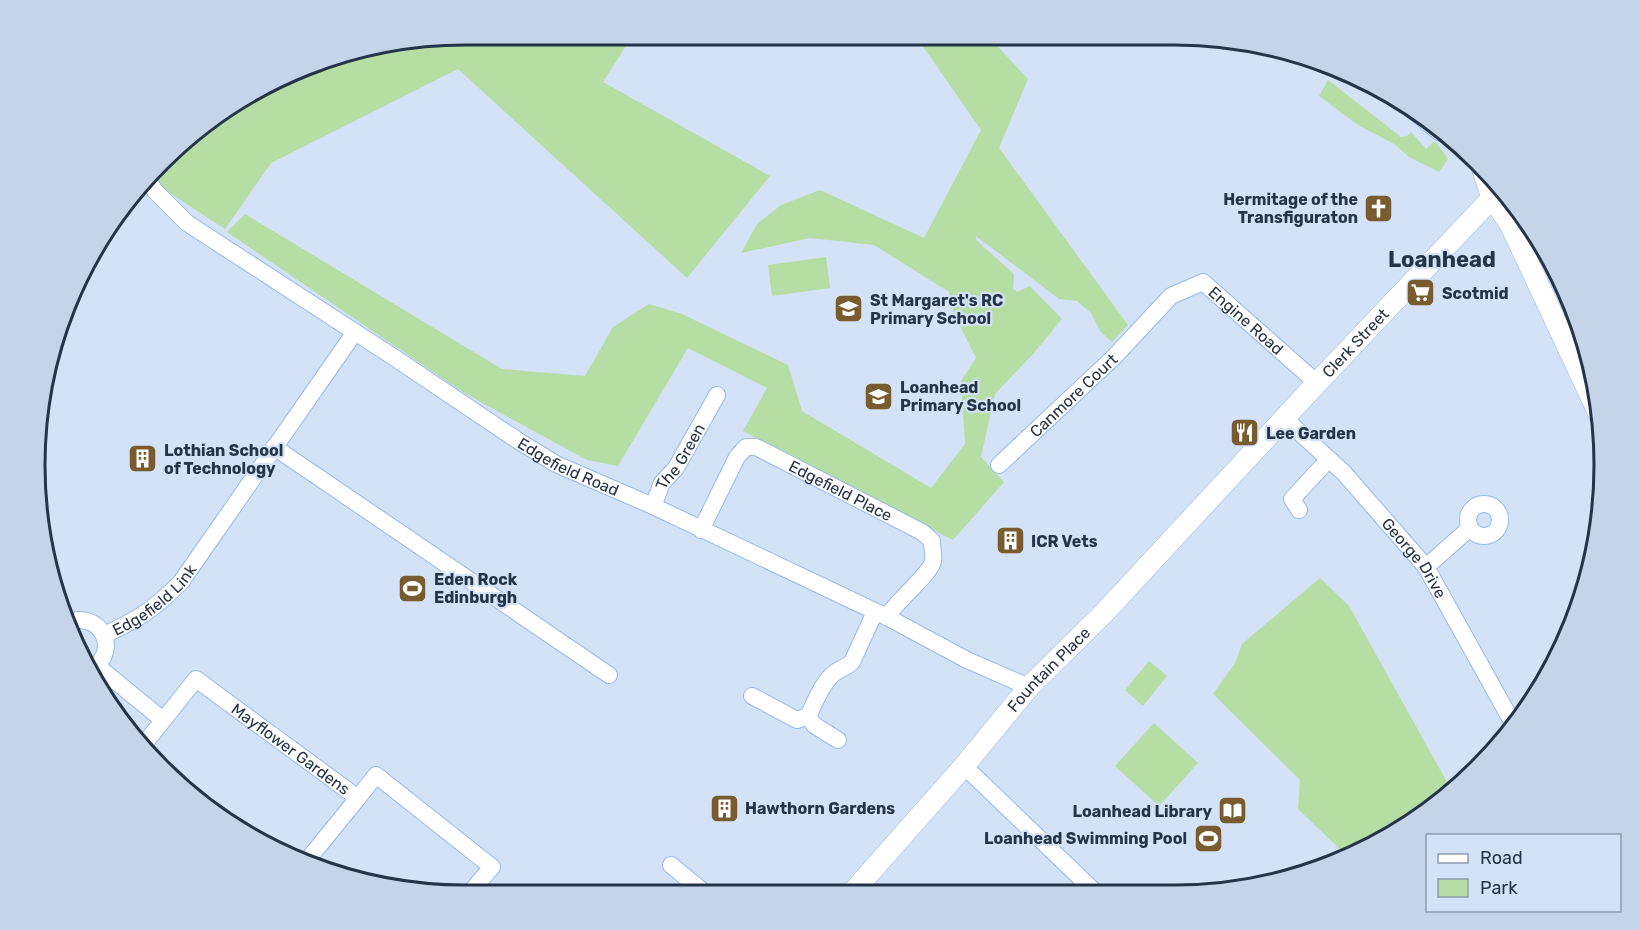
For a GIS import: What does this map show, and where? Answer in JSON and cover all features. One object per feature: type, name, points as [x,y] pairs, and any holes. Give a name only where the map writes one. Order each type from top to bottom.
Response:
[{"type":"main road","name":"Clerk Street","points":[[1210,499],[1495,195]]},
{"type":"main road","points":[[1500,201],[1582,365]]},
{"type":"main road","name":"Fountain Place","points":[[859,885],[964,766],[1029,687],[1104,613],[1210,499]]},
{"type":"street","name":"Edgefield Road","points":[[152,186],[188,223],[352,338],[556,464],[652,506],[881,614],[967,660],[1029,687]]},
{"type":"street","name":"Engine Road","points":[[1148,323],[1171,296],[1203,282],[1317,383]]},
{"type":"street","name":"Canmore Court","points":[[999,465],[1148,323]]},
{"type":"street","name":"Edgefield Link","points":[[104,635],[136,621],[160,603],[181,582],[352,338]]},
{"type":"street","name":"The Green","points":[[652,506],[662,483],[676,468],[708,401]]},
{"type":"street","name":"George Drive","points":[[1284,418],[1344,473],[1426,567],[1510,717]]},
{"type":"street","points":[[274,447],[609,675]]},
{"type":"street","name":"Edgefield Place","points":[[701,530],[737,457],[746,447],[756,447],[922,532],[932,541],[933,562],[892,609],[881,614]]},
{"type":"street","points":[[1299,510],[1292,499],[1329,459]]},
{"type":"street","points":[[1426,567],[1470,528]]},
{"type":"street","points":[[752,696],[797,720],[808,716],[828,678],[852,662],[881,614]]},
{"type":"street","name":"Edgefield Link","points":[[75,620],[84,620],[99,628],[104,635],[103,660],[96,666]]},
{"type":"street","points":[[99,672],[163,720],[147,740]]},
{"type":"street","name":"Mayflower Gardens","points":[[163,720],[196,679],[358,798],[376,775],[492,867],[477,885]]},
{"type":"street","points":[[145,705],[145,737]]},
{"type":"street","points":[[808,716],[814,725],[838,740]]},
{"type":"street","points":[[964,766],[1084,885]]},
{"type":"street","points":[[311,856],[358,798]]},
{"type":"street","points":[[671,865],[695,885]]},
{"type":"green space","points":[[465,45],[629,45],[626,46],[603,82],[770,176],[687,278],[458,69],[271,163],[225,229],[162,188],[158,179],[188,149],[232,116],[279,88],[356,59],[410,49]]},
{"type":"green space","points":[[922,45],[996,45],[1028,79],[999,148],[1128,325],[1112,342],[1100,331],[1091,313],[1077,301],[1059,299],[976,236],[976,240],[1014,274],[1013,289],[1017,292],[1030,286],[1062,319],[995,394],[981,457],[1004,482],[953,540],[743,431],[767,388],[688,348],[618,466],[587,460],[464,393],[227,232],[245,214],[502,369],[585,376],[613,327],[649,304],[682,314],[788,365],[802,411],[931,488],[965,444],[961,381],[976,358],[954,314],[949,292],[874,245],[810,238],[741,253],[757,224],[781,205],[820,190],[924,238],[981,130]]},
{"type":"green space","points":[[1328,80],[1401,137],[1411,132],[1426,149],[1435,141],[1448,159],[1439,172],[1409,157],[1394,144],[1358,125],[1319,96]]},
{"type":"green space","points":[[826,257],[830,288],[772,296],[768,265]]},
{"type":"green space","points":[[1320,578],[1349,606],[1448,784],[1384,829],[1341,850],[1298,809],[1300,780],[1213,694],[1235,663],[1242,644]]},
{"type":"green space","points":[[1149,661],[1167,676],[1143,706],[1125,690]]},
{"type":"green space","points":[[1154,723],[1198,763],[1159,806],[1115,766]]},
{"type":"place","name":"Hermitage of the Transfiguraton","points":[[1379,208]]},
{"type":"place","name":"Scotmid","points":[[1421,293]]},
{"type":"place","name":"St Margaret's RC Primary School","points":[[849,309]]},
{"type":"place","name":"Loanhead Primary School","points":[[879,396]]},
{"type":"place","name":"Lee Garden","points":[[1245,433]]},
{"type":"place","name":"Lothian School of Technology","points":[[143,459]]},
{"type":"place","name":"ICR Vets","points":[[1010,541]]},
{"type":"place","name":"Eden Rock Edinburgh","points":[[413,588]]},
{"type":"place","name":"Hawthorn Gardens","points":[[724,808]]},
{"type":"place","name":"Loanhead Library","points":[[1233,811]]},
{"type":"place","name":"Loanhead Swimming Pool","points":[[1208,838]]},
{"type":"district","name":"Loanhead","points":[[1442,259]]}]
